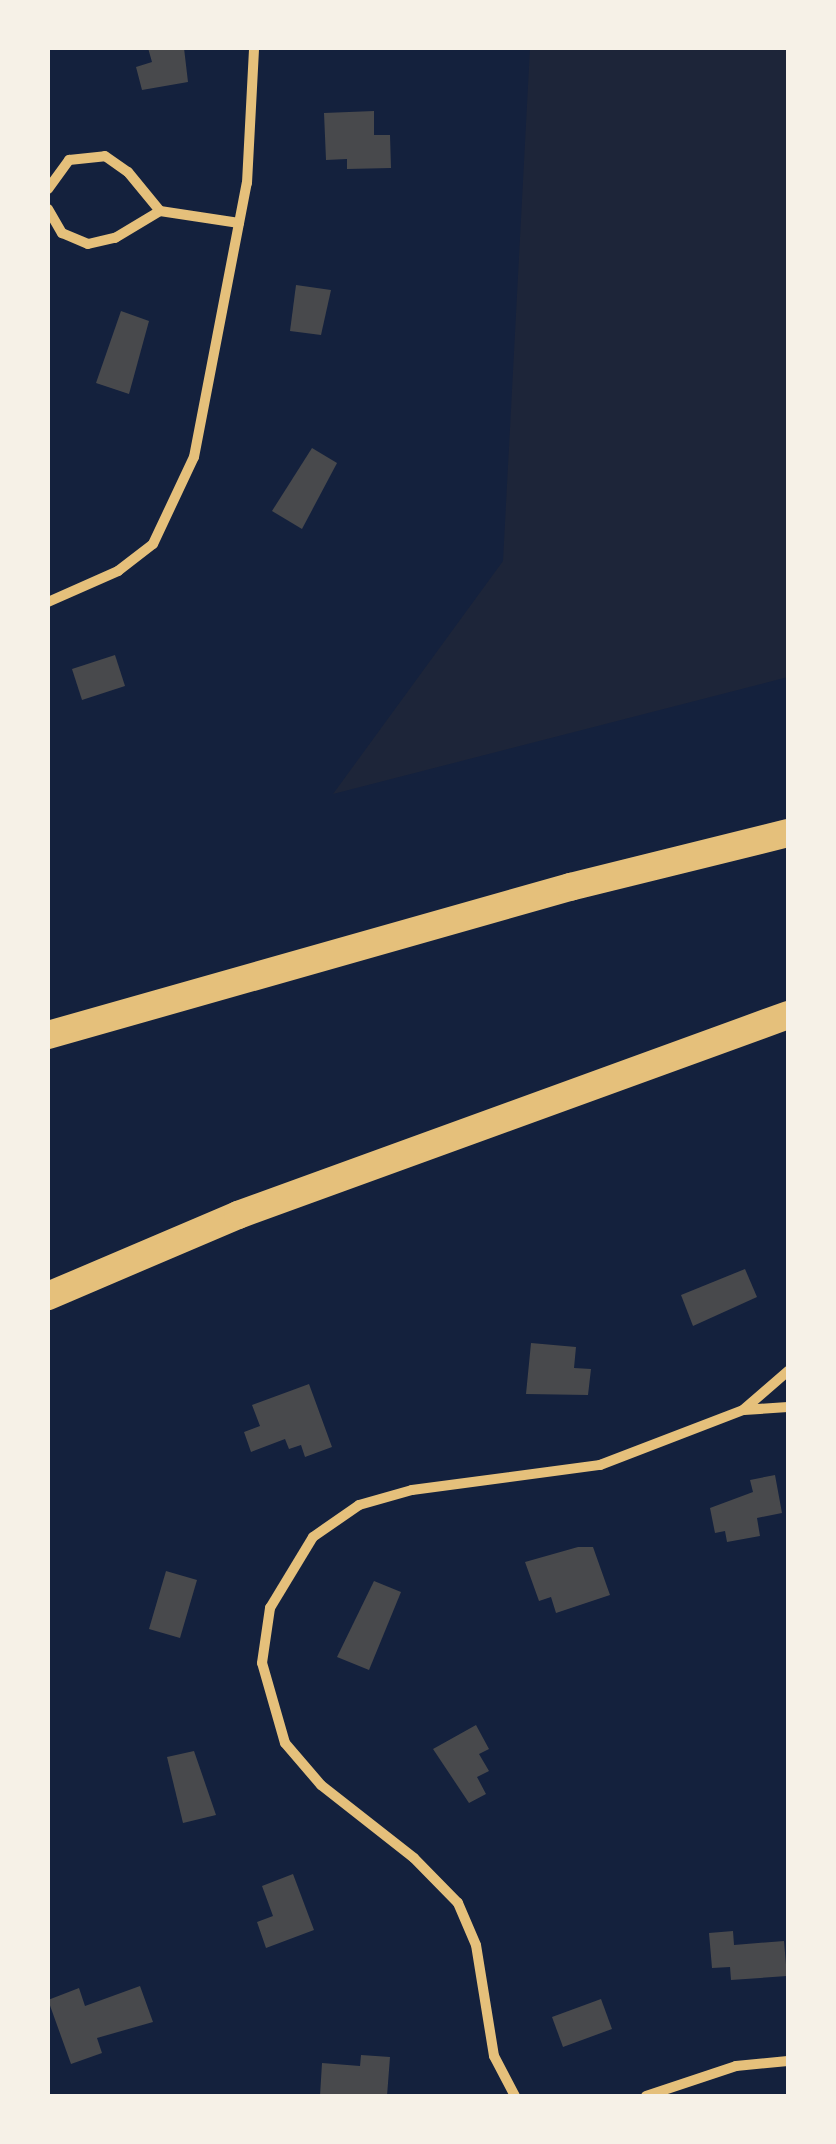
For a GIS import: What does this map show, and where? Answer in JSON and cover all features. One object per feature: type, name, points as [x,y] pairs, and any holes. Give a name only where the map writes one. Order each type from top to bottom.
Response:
[{"type":"highway","points":[[48,1035],[570,887],[788,833]]},
{"type":"highway","points":[[48,1296],[238,1216],[788,1015]]},
{"type":"street","points":[[48,602],[118,571],[154,544],[194,457],[239,223],[254,48]]},
{"type":"street","points":[[48,189],[68,160],[105,156],[128,172],[160,211]]},
{"type":"street","points":[[48,209],[62,233],[88,244],[115,238],[160,211],[239,223]]},
{"type":"street","points":[[743,1410],[788,1371]]},
{"type":"street","points":[[515,2096],[494,2056],[476,1945],[458,1903],[414,1858],[321,1786],[285,1742],[262,1663],[270,1608],[295,1558],[359,1505],[412,1490],[600,1465],[743,1410],[788,1408]]},
{"type":"street","points":[[646,2096],[736,2066],[788,2061]]},
{"type":"shaded area","points":[[530,48],[788,48],[788,677],[333,794],[503,561]]},
{"type":"building","points":[[148,48],[184,48],[188,82],[142,90],[136,67],[152,62]]},
{"type":"building","points":[[374,111],[374,135],[390,135],[391,168],[347,169],[347,159],[326,160],[324,113]]},
{"type":"building","points":[[296,285],[331,290],[321,335],[290,331]]},
{"type":"building","points":[[121,311],[149,321],[129,394],[96,383]]},
{"type":"building","points":[[312,448],[337,463],[302,529],[272,511]]},
{"type":"building","points":[[115,655],[125,686],[82,700],[72,669]]},
{"type":"building","points":[[745,1269],[757,1297],[693,1326],[681,1295]]},
{"type":"building","points":[[531,1343],[576,1347],[574,1368],[591,1369],[588,1395],[526,1394]]},
{"type":"building","points":[[309,1384],[332,1447],[305,1457],[301,1445],[289,1449],[285,1439],[251,1452],[244,1432],[260,1426],[252,1405]]},
{"type":"building","points":[[775,1475],[782,1513],[757,1518],[760,1536],[727,1542],[725,1531],[715,1533],[710,1508],[753,1492],[750,1480]]},
{"type":"building","points":[[578,1547],[593,1547],[610,1595],[556,1613],[551,1597],[539,1601],[525,1562]]},
{"type":"building","points":[[166,1571],[197,1580],[180,1638],[149,1629]]},
{"type":"building","points":[[374,1581],[401,1592],[369,1670],[337,1657]]},
{"type":"building","points":[[476,1725],[489,1749],[479,1754],[489,1771],[477,1777],[486,1794],[469,1803],[433,1749]]},
{"type":"building","points":[[194,1751],[216,1815],[183,1823],[167,1757]]},
{"type":"building","points":[[293,1874],[314,1930],[266,1948],[257,1922],[273,1916],[262,1886]]},
{"type":"building","points":[[733,1931],[734,1945],[784,1941],[787,1976],[731,1980],[730,1967],[712,1968],[709,1933]]},
{"type":"building","points":[[140,1986],[153,2022],[97,2038],[102,2053],[71,2064],[48,2000],[79,1988],[85,2006]]},
{"type":"building","points":[[601,1999],[612,2029],[563,2047],[552,2017]]},
{"type":"building","points":[[361,2055],[390,2057],[387,2096],[320,2096],[322,2063],[360,2066]]}]
